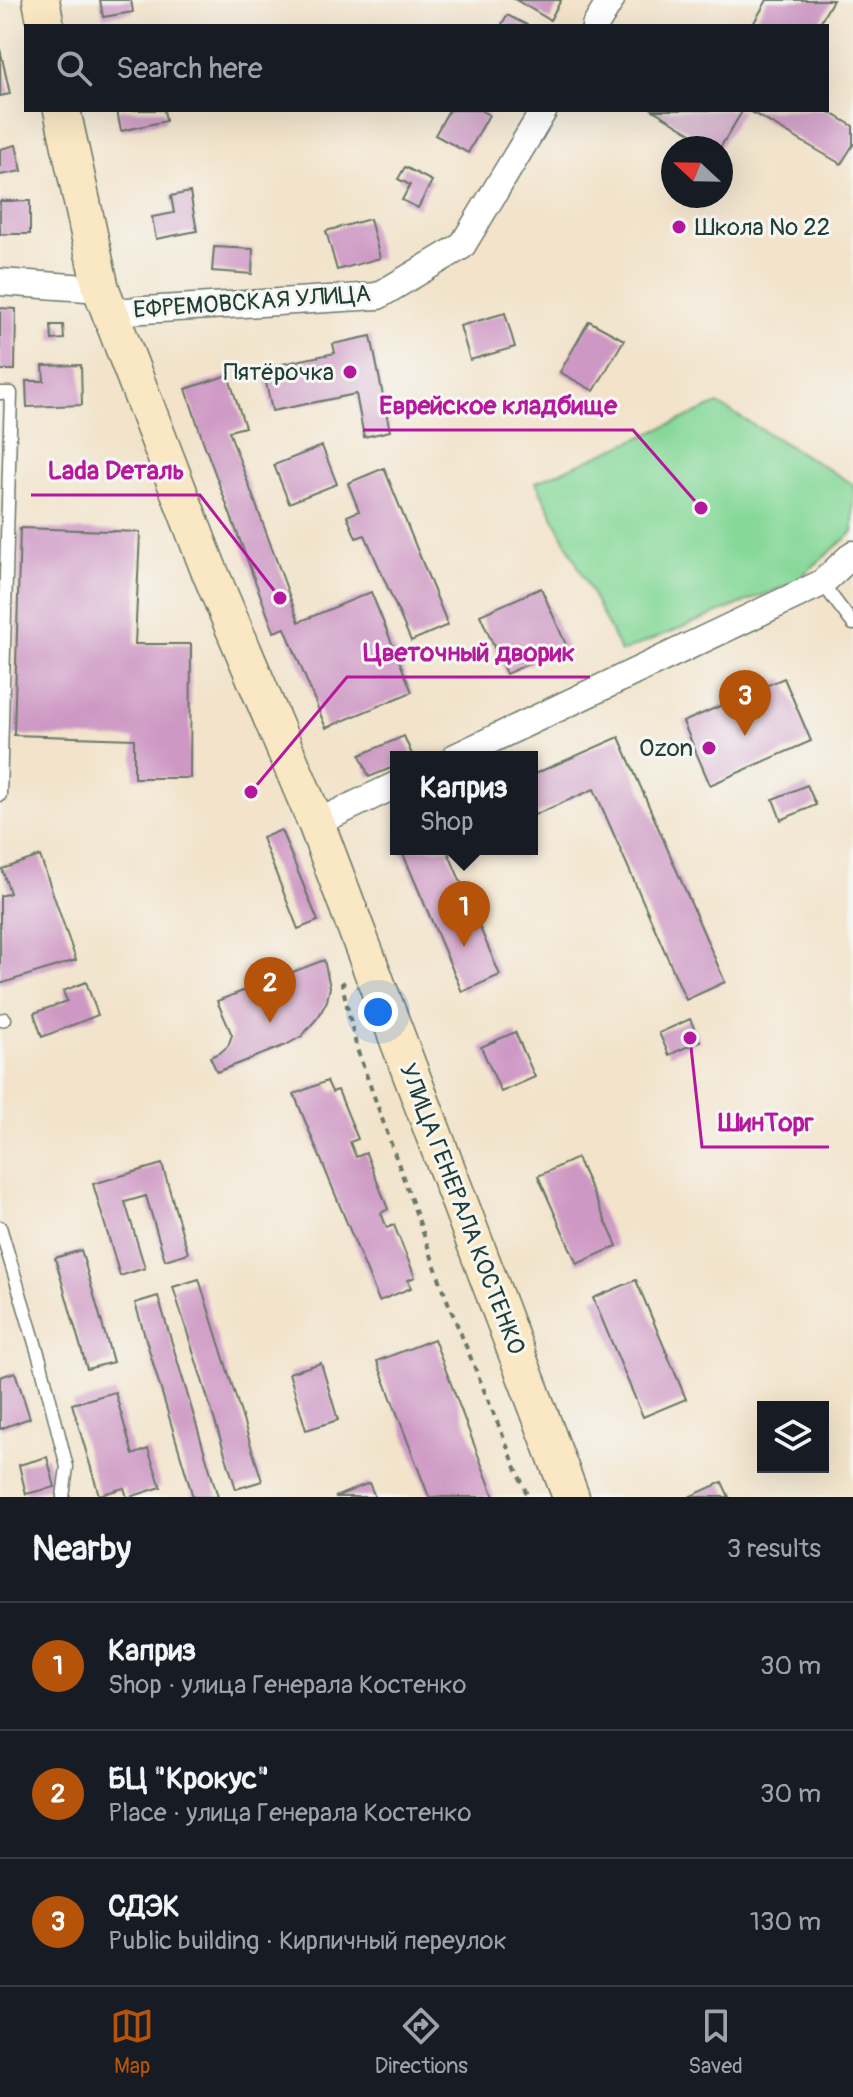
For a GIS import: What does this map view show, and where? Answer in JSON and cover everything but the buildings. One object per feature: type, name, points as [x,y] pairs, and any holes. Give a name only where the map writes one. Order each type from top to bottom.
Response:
[{"type":"main road","points":[[41,0],[46,24]]},
{"type":"main road","name":"УЛИЦА ГЕНЕРАЛА КОСТЕНКО","points":[[62,112],[105,301],[207,565],[316,823],[571,1497]]},
{"type":"street","points":[[596,24],[611,0]]},
{"type":"street","name":"ЕФРЕМОВСКАЯ УЛИЦА","points":[[0,282],[105,301],[378,296],[462,246],[543,112]]},
{"type":"street","points":[[468,751],[822,583],[853,554]]},
{"type":"street","points":[[316,823],[390,788]]},
{"type":"lane","points":[[0,393],[11,393],[0,795]]},
{"type":"lane","points":[[822,583],[853,624]]},
{"type":"lane","points":[[0,1227],[40,1360],[67,1467],[63,1497]]},
{"type":"path","points":[[342,984],[357,1049],[444,1291],[528,1497]]},
{"type":"green space","points":[[718,404],[853,484],[853,532],[795,582],[621,652],[536,482]]},
{"type":"place","name":"Школа № 22","points":[[679,227]]},
{"type":"place","name":"Пятёрочка","points":[[350,372]]},
{"type":"place","name":"Еврейское кладбище","points":[[701,508]]},
{"type":"place","name":"Lada Dеталь","points":[[280,598]]},
{"type":"place","name":"СДЭК","points":[[745,736]]},
{"type":"place","name":"Ozon","points":[[709,748]]},
{"type":"place","name":"Цветочный дворик","points":[[251,792]]},
{"type":"place","name":"Каприз","points":[[464,947]]},
{"type":"place","name":"БЦ \"Крокус\"","points":[[270,1023]]},
{"type":"place","name":"ШинТорг","points":[[690,1038]]}]
